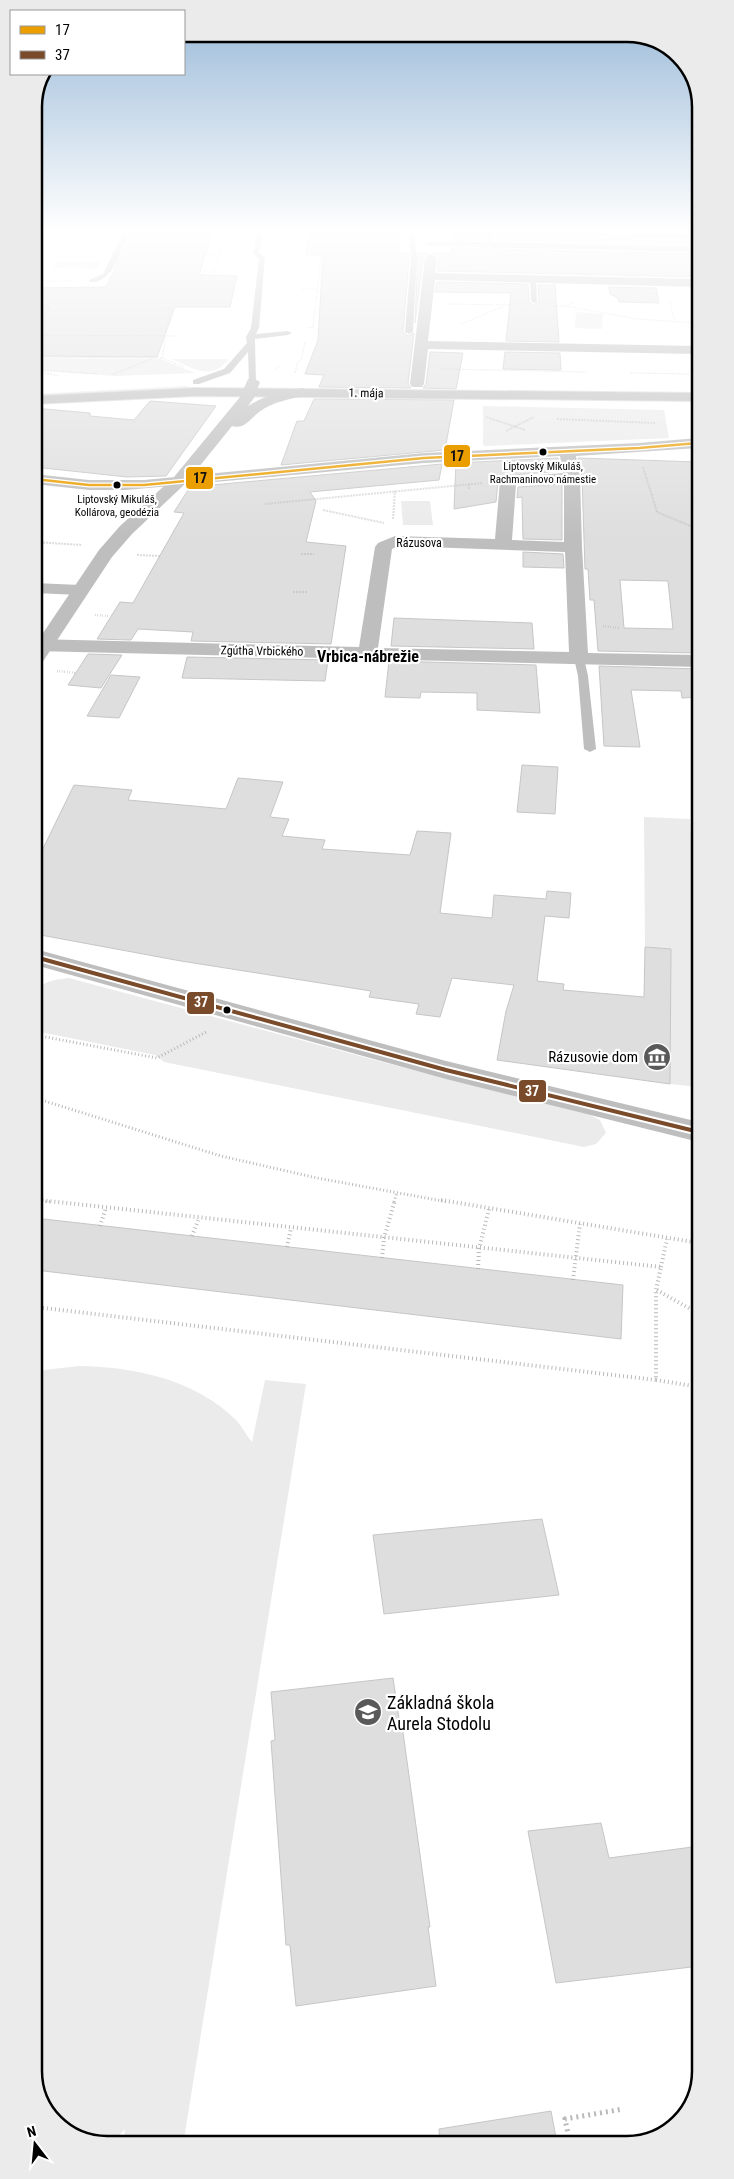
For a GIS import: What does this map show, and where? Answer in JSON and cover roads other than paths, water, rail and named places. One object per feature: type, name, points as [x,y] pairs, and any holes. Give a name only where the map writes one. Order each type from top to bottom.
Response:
[{"type":"street","points":[[417,384],[424,333]]},
{"type":"street","points":[[423,338],[692,350]]},
{"type":"street","name":"1. mája","points":[[43,388],[196,382],[302,392],[692,397]]},
{"type":"street","name":"1. mája","points":[[43,399],[251,387],[417,384],[692,387]]},
{"type":"street","points":[[43,642],[97,566],[126,530],[180,480],[248,398],[251,387]]},
{"type":"street","points":[[212,440],[233,430],[251,409],[261,403],[302,392]]},
{"type":"street","points":[[43,479],[93,485],[160,484],[180,480],[424,458],[692,443]]},
{"type":"street","points":[[567,451],[572,477],[572,547],[579,658]]},
{"type":"street","points":[[503,544],[508,481],[572,477]]},
{"type":"street","name":"Rázusova","points":[[368,653],[384,547],[394,533],[503,544],[572,547]]},
{"type":"street","points":[[43,588],[80,590]]},
{"type":"street","name":"Zgútha Vrbického","points":[[43,650],[368,653],[692,661]]},
{"type":"street","points":[[43,959],[446,1070],[692,1130]]},
{"type":"lane","points":[[196,382],[227,371],[250,341],[253,333]]},
{"type":"lane","points":[[250,341],[285,333]]},
{"type":"lane","points":[[250,341],[254,372],[251,387]]},
{"type":"lane","points":[[579,658],[584,676],[590,749]]},
{"type":"place","name":"Liptovský Mikuláš, Rachmaninovo námestie","points":[[543,452]]},
{"type":"place","name":"Liptovský Mikuláš, Kollárova, geodézia","points":[[117,485]]},
{"type":"place","name":"Rázusovie dom","points":[[657,1057]]},
{"type":"place","name":"Základná škola Aurela Stodolu","points":[[368,1712]]},
{"type":"district","name":"Vrbica-nábrežie","points":[[368,656]]}]
